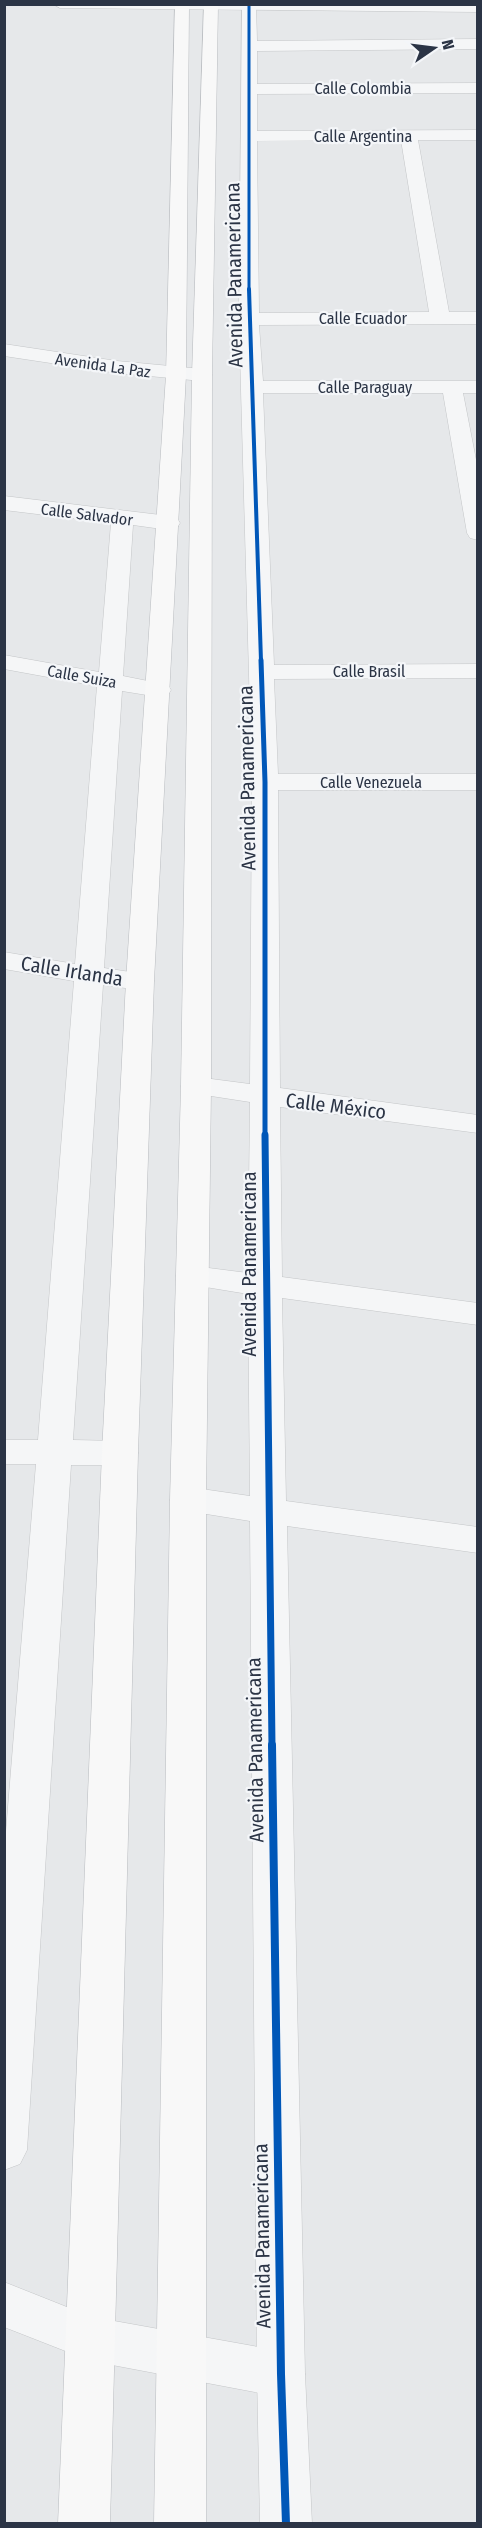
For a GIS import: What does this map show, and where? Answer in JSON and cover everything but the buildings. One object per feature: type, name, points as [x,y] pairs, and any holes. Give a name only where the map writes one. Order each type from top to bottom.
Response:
[{"type":"highway","name":"Avenida Panamericana","points":[[180,2523],[188,1500],[196,1086],[189,375],[209,5]]},
{"type":"highway","name":"Avenida Panamericana","points":[[84,2523],[120,1453],[140,981],[169,523],[189,375]]},
{"type":"street","points":[[60,4],[393,5],[477,8]]},
{"type":"street","name":"Avenida Panamericana","points":[[249,5],[249,319],[254,387],[266,782],[265,1287],[281,2374],[286,2523]]},
{"type":"street","points":[[250,46],[477,44]]},
{"type":"street","name":"Calle Colombia","points":[[249,88],[477,88]]},
{"type":"street","name":"Calle Argentina","points":[[249,135],[477,135]]},
{"type":"street","points":[[409,136],[440,318]]},
{"type":"street","name":"Calle Ecuador","points":[[249,319],[477,318]]},
{"type":"street","name":"Avenida La Paz","points":[[4,350],[189,375]]},
{"type":"street","name":"Calle Paraguay","points":[[254,387],[477,387]]},
{"type":"street","points":[[452,387],[477,534]]},
{"type":"street","name":"Calle Salvador","points":[[4,503],[169,523]]},
{"type":"street","points":[[4,2150],[122,518]]},
{"type":"street","name":"Calle Suiza","points":[[4,662],[159,690]]},
{"type":"street","name":"Calle Brasil","points":[[261,672],[477,671]]},
{"type":"street","name":"Calle Venezuela","points":[[266,782],[477,782]]},
{"type":"street","name":"Calle Irlanda","points":[[4,960],[89,975],[140,981]]},
{"type":"street","name":"Calle México","points":[[196,1086],[477,1124]]},
{"type":"street","points":[[193,1276],[477,1314]]},
{"type":"street","points":[[4,1452],[120,1453]]},
{"type":"street","points":[[188,1500],[477,1540]]},
{"type":"street","points":[[4,2304],[91,2339],[281,2374]]},
{"type":"cycle path","points":[[249,4],[249,319],[265,782],[265,1287],[281,2374],[286,2524]]}]
